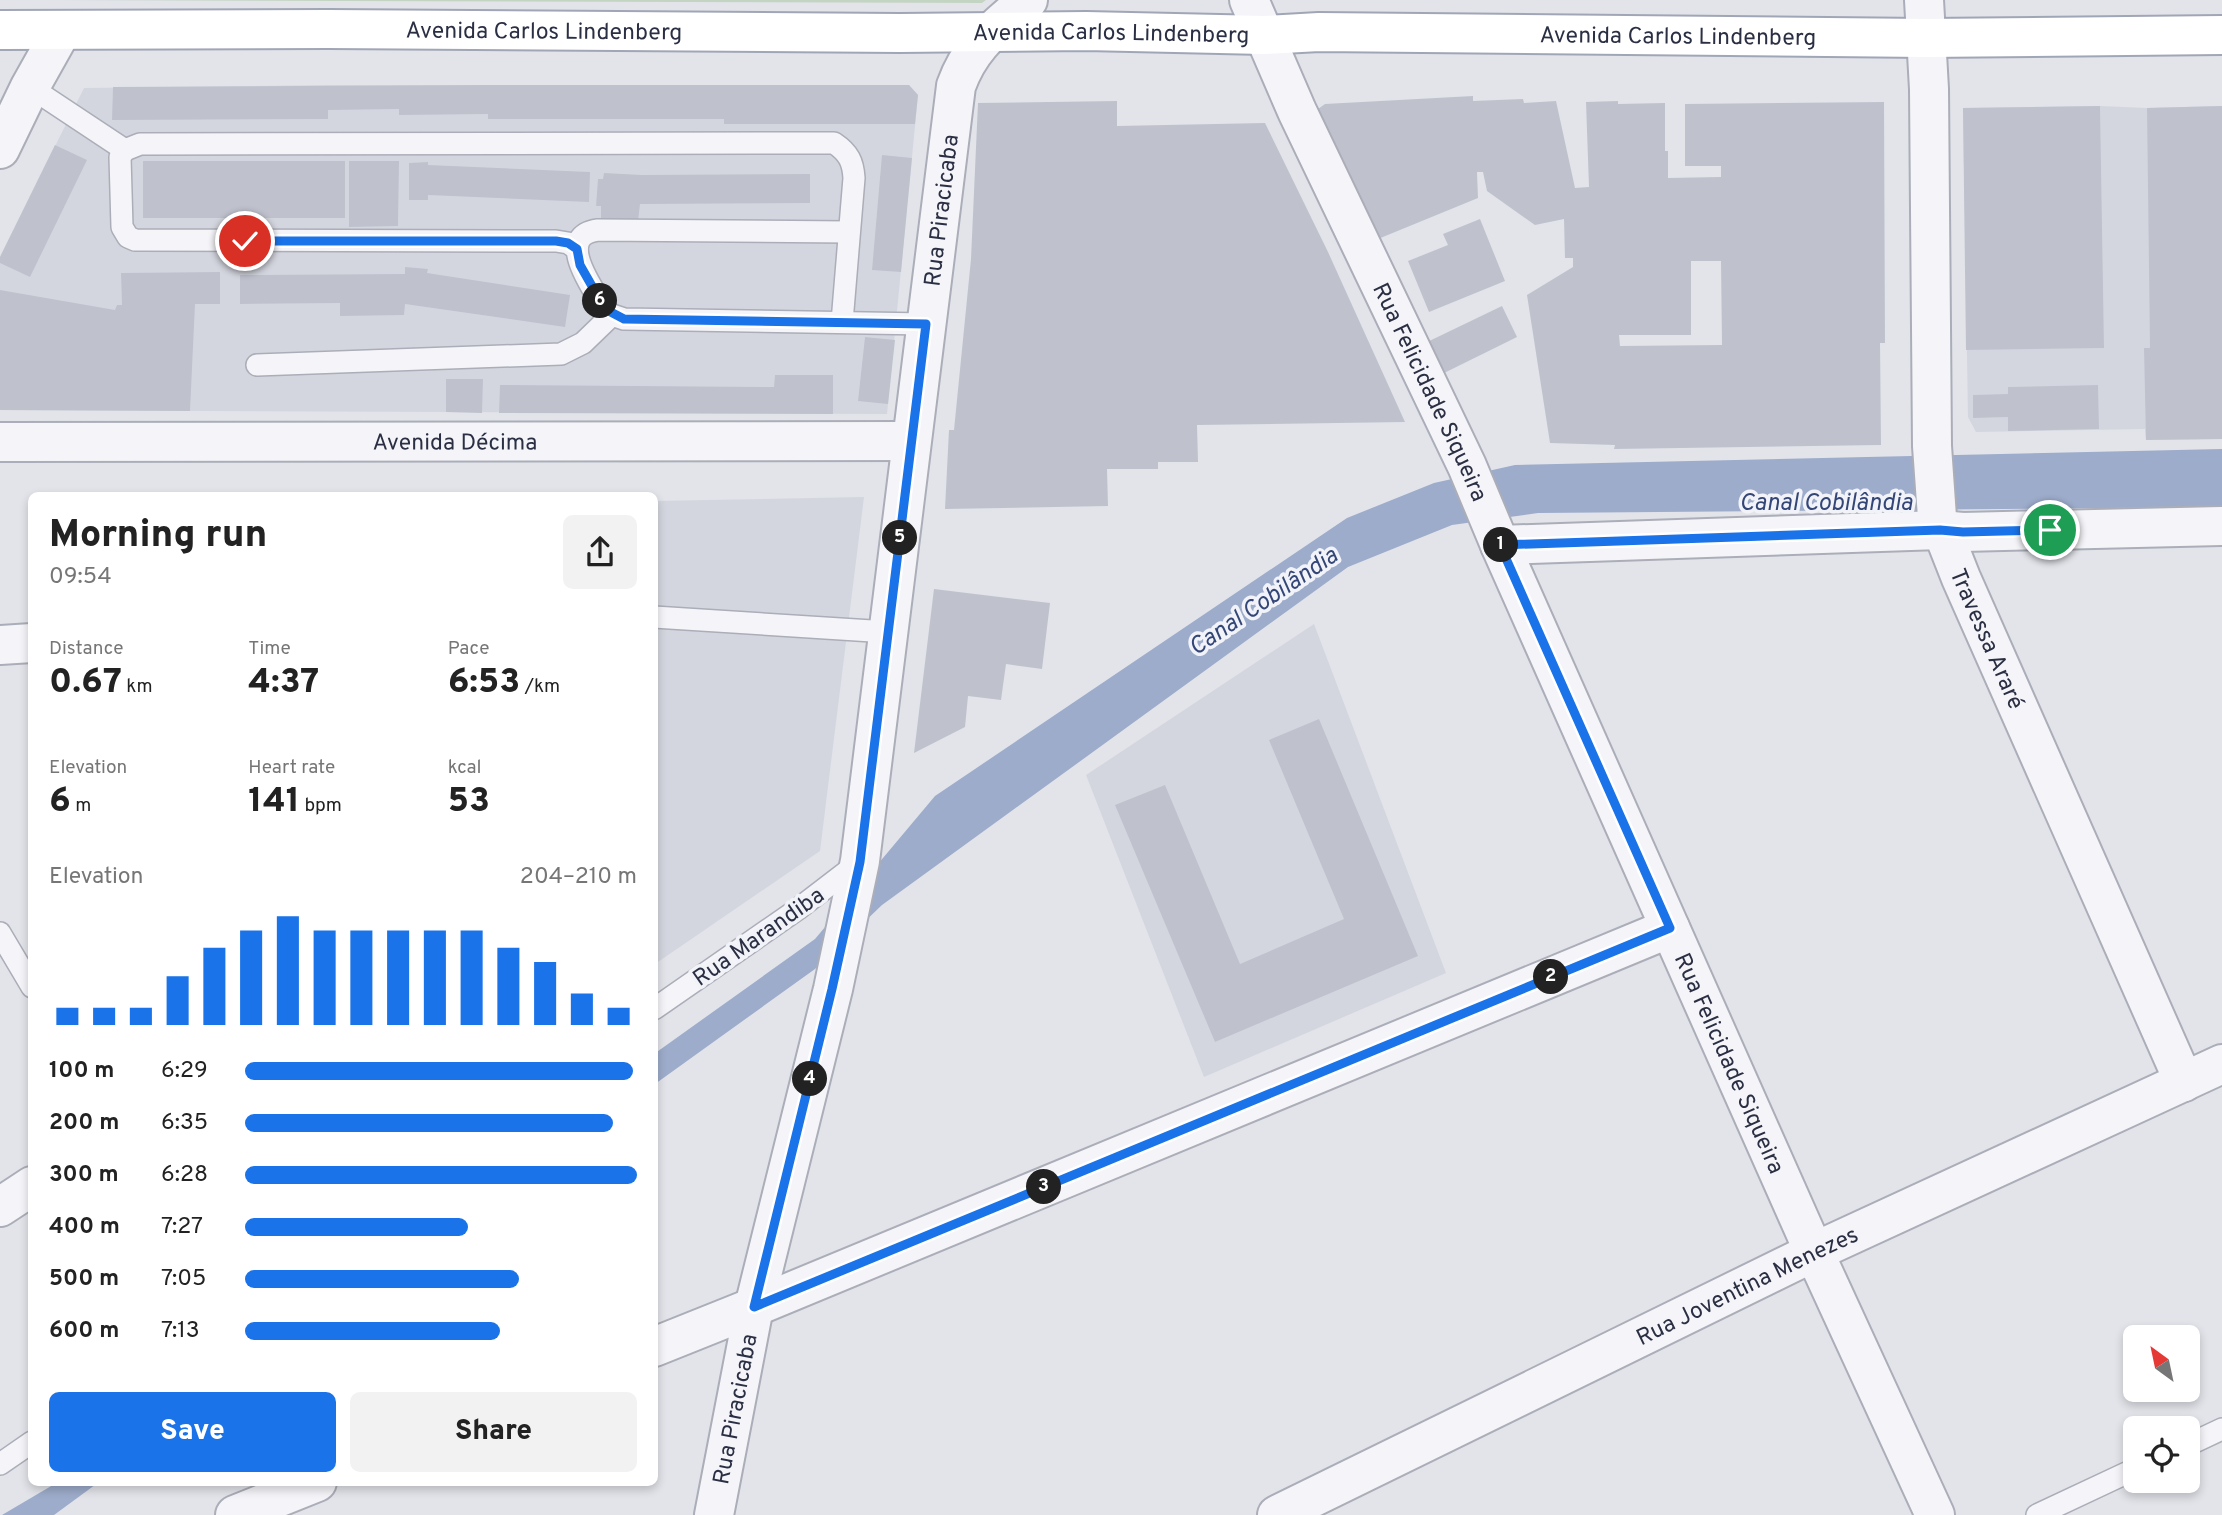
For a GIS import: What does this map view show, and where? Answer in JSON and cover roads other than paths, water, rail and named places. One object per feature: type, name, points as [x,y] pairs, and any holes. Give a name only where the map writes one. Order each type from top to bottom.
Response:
[{"type":"main road","name":"Avenida Carlos Lindenberg","points":[[0,30],[992,32],[1086,15],[1264,35],[1319,32],[1926,38],[2222,35]]},
{"type":"street","points":[[992,32],[1028,0]]},
{"type":"street","name":"Rua Felicidade Siqueira","points":[[1249,0],[1297,111],[1467,466],[1814,1252],[1935,1515]]},
{"type":"street","name":"Travessa Araré","points":[[1924,0],[1929,89],[1932,446],[1938,523],[2184,1082]]},
{"type":"street","points":[[0,149],[62,30]]},
{"type":"street","name":"Rua Piracicaba","points":[[715,1515],[754,1307],[832,989],[858,869],[956,86],[967,59],[992,32]]},
{"type":"street","name":"Avenida Décima","points":[[0,442],[911,441]]},
{"type":"street","points":[[1498,539],[1938,523],[1963,532],[2222,526]]},
{"type":"street","points":[[0,646],[28,643]]},
{"type":"street","points":[[658,1345],[1670,928]]},
{"type":"street","name":"Rua Joventina Menezes","points":[[1277,1515],[1814,1252],[2222,1064]]},
{"type":"street","points":[[0,1207],[28,1189]]},
{"type":"street","points":[[235,1515],[307,1486]]},
{"type":"lane","points":[[30,87],[125,150]]},
{"type":"lane","points":[[577,249],[568,243],[556,241],[135,240],[128,237],[122,227],[119,165],[125,150],[140,144],[834,144],[849,156],[854,167],[842,323]]},
{"type":"lane","points":[[849,232],[598,230],[585,234],[577,249],[580,265],[605,309],[624,319],[926,324]]},
{"type":"lane","points":[[257,365],[561,354],[583,342],[612,315]]},
{"type":"lane","points":[[658,617],[888,632]]},
{"type":"lane","name":"Rua Marandiba","points":[[658,1006],[858,869]]},
{"type":"lane","points":[[0,933],[28,980]]},
{"type":"lane","points":[[2200,1441],[2221,1433]]},
{"type":"lane","points":[[0,1464],[28,1445]]},
{"type":"lane","points":[[2037,1515],[2123,1475]]},
{"type":"water","name":"Canal Cobilândia","points":[[2222,449],[2222,507],[1538,513],[1452,525],[1348,567],[882,905],[815,969],[658,1082],[658,1051],[815,939],[935,796],[1347,518],[1434,483],[1515,465]]},
{"type":"water","points":[[51,1486],[94,1486],[54,1515],[2,1515]]}]
